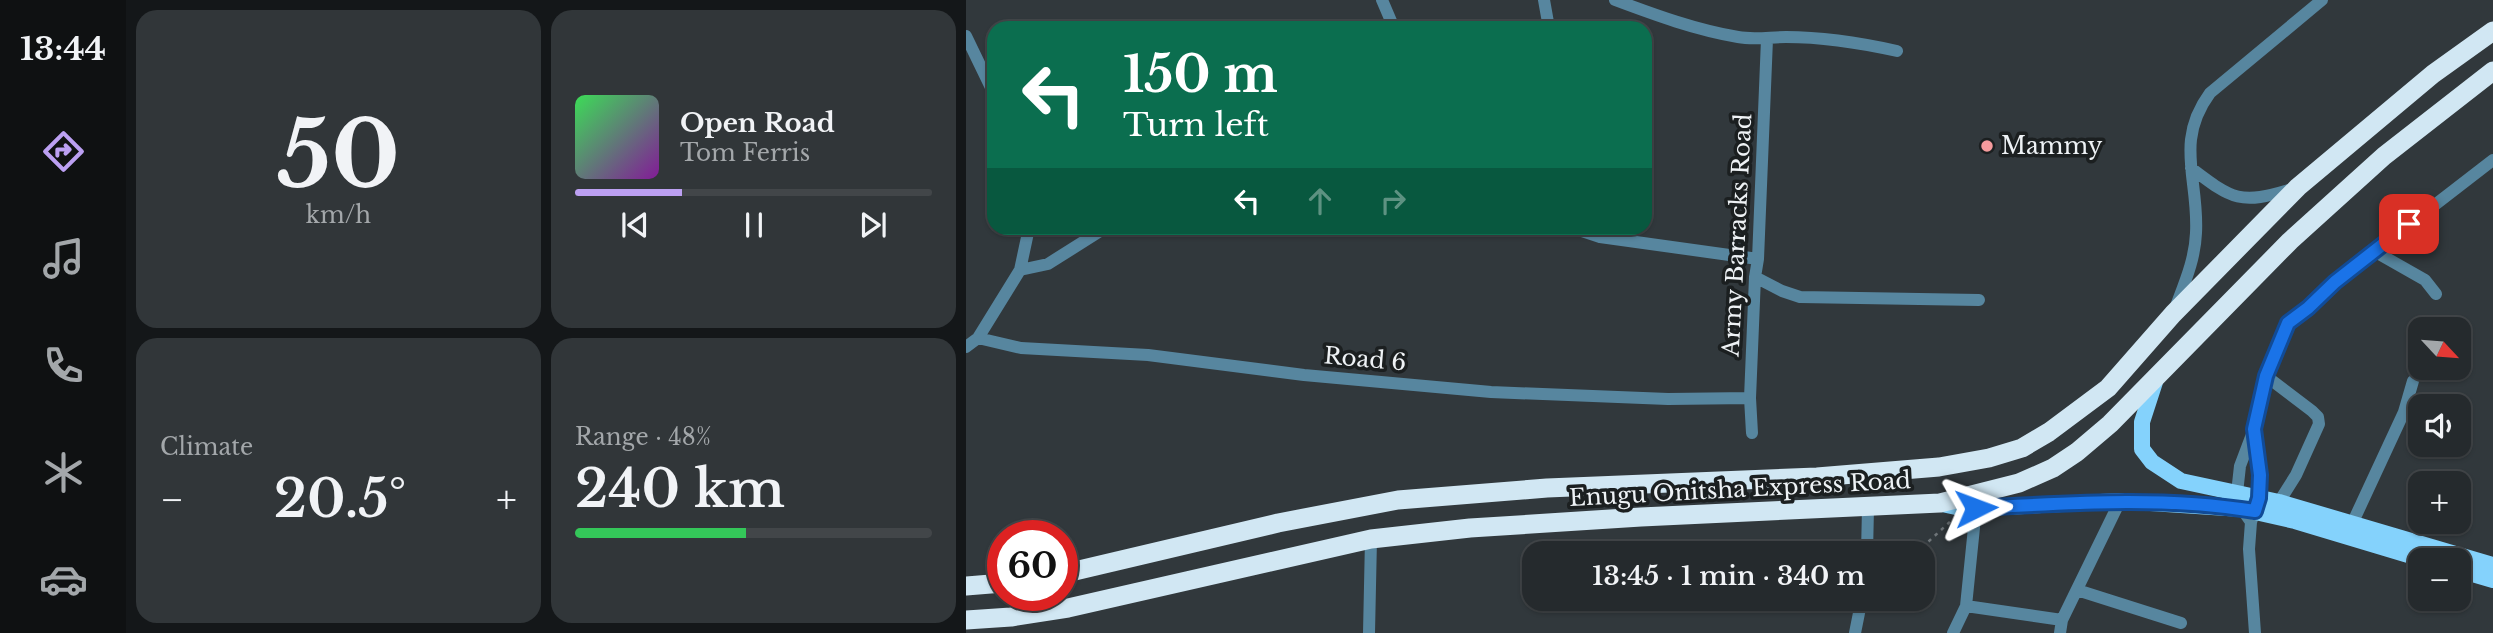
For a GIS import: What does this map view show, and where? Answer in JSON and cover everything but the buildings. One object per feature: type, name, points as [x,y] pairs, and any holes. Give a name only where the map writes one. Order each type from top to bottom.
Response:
[{"type":"highway","name":"Enugu Onitsha Express Road","points":[[1078,570],[1278,523],[1398,500],[1547,488],[1817,477],[1939,467],[1989,458],[2022,448],[2091,403],[2108,388],[2172,314],[2298,187],[2433,74],[2493,31]]},
{"type":"highway","name":"Enugu Onitsha Express Road","points":[[966,620],[1011,617],[1068,608],[1371,539],[1470,528],[1940,503],[2019,483],[2053,468],[2110,424],[2290,242],[2384,156],[2493,71]]},
{"type":"highway","points":[[966,586],[987,584]]},
{"type":"main road","points":[[2158,373],[2142,422],[2142,449],[2152,462],[2181,481],[2244,504],[2408,555]]},
{"type":"main road","points":[[1940,503],[1970,509],[2120,501],[2244,504],[2279,502],[2493,565]]},
{"type":"main road","points":[[2471,574],[2493,580]]},
{"type":"street","points":[[1382,0],[1391,21]]},
{"type":"street","points":[[1544,0],[1548,21]]},
{"type":"street","points":[[1615,0],[1692,27],[1740,38],[1785,37],[1869,45],[1897,51]]},
{"type":"street","points":[[2172,314],[2189,272],[2195,248],[2196,230],[2189,151],[2198,109],[2210,93],[2322,0]]},
{"type":"street","points":[[966,36],[987,80]]},
{"type":"street","name":"Army Barracks Road","points":[[1752,433],[1755,278],[1767,39]]},
{"type":"street","points":[[2255,633],[2240,466],[2254,429],[2266,376],[2288,323],[2374,251],[2493,160]]},
{"type":"street","points":[[2191,168],[2220,191],[2252,200],[2298,187]]},
{"type":"street","points":[[966,347],[978,338],[1020,270],[1027,235]]},
{"type":"street","points":[[1020,270],[1048,264],[1094,235]]},
{"type":"street","points":[[1594,235],[1758,259]]},
{"type":"street","points":[[2374,251],[2425,280],[2436,294]]},
{"type":"street","points":[[1755,278],[1800,297],[1979,300]]},
{"type":"street","name":"Road 6","points":[[978,338],[1021,348],[1148,355],[1304,374],[1491,392],[1668,399],[1751,398]]},
{"type":"street","points":[[2266,376],[2312,411],[2318,417],[2319,424],[2297,475],[2279,502]]},
{"type":"street","points":[[2352,524],[2404,412],[2413,381]]},
{"type":"street","points":[[2244,504],[2260,475],[2254,429]]},
{"type":"street","points":[[1966,606],[2061,627],[2120,501]]},
{"type":"street","points":[[1867,541],[1868,508]]},
{"type":"street","points":[[1953,633],[1966,606],[1970,509]]},
{"type":"street","points":[[1370,632],[1371,539]]},
{"type":"street","points":[[2077,590],[2181,623]]},
{"type":"street","points":[[1855,633],[1859,611]]},
{"type":"path","points":[[1931,541],[1970,509]]},
{"type":"place","name":"Mammy","points":[[1987,146]]},
{"type":"route","points":[[1976,508],[2120,501],[2255,511],[2259,498],[2260,475],[2254,429],[2266,376],[2288,323],[2409,224]]}]
